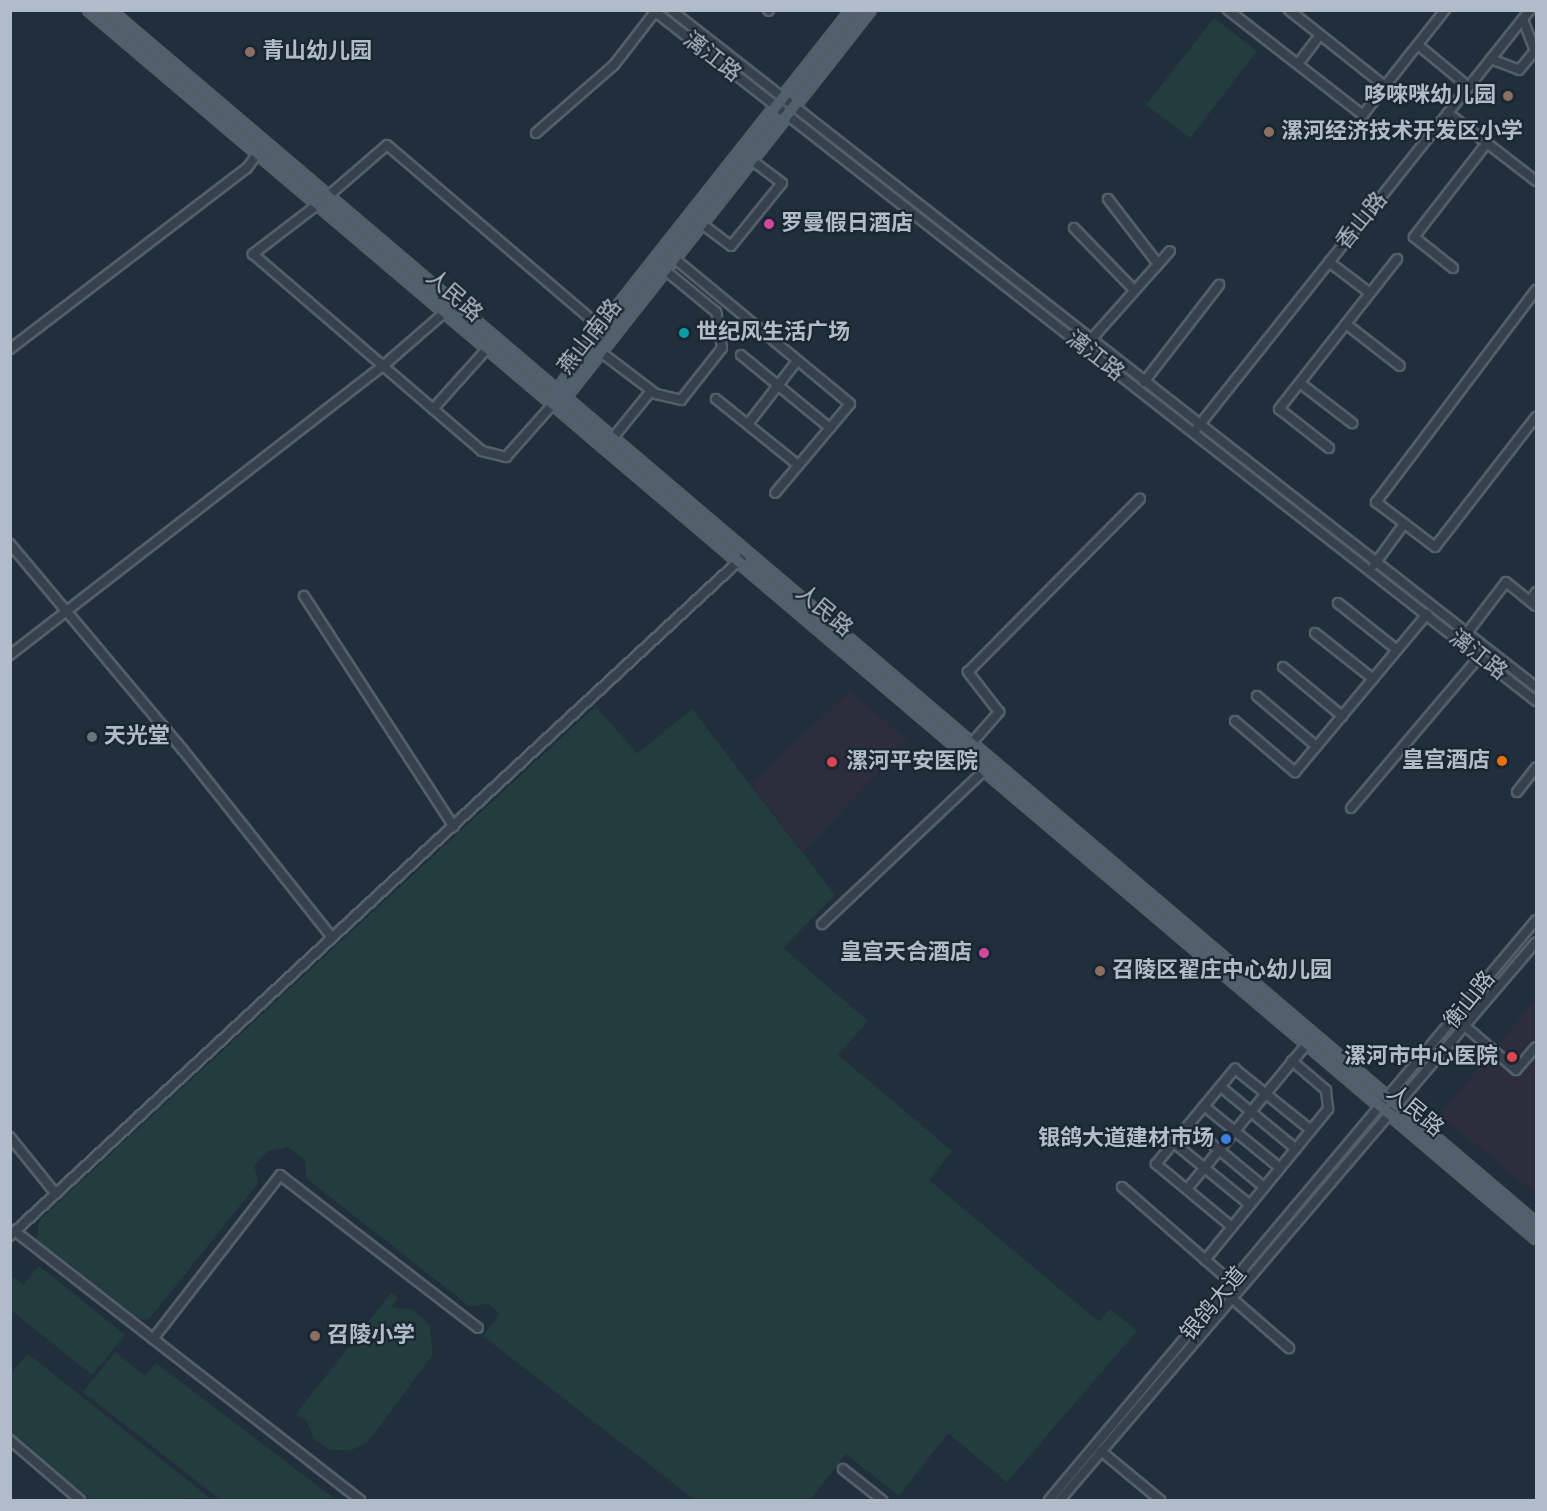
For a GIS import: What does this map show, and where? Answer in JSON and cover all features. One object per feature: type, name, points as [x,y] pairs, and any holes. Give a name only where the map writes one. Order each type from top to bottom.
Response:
[{"type":"main road","name":"人民路","points":[[89,10],[1388,1115],[1499,1199],[1536,1224]]},
{"type":"main road","name":"人民路","points":[[109,10],[1398,1106],[1499,1199],[1536,1238]]},
{"type":"main road","name":"燕山南路","points":[[553,404],[556,389],[602,328],[852,10]]},
{"type":"main road","name":"燕山南路","points":[[553,404],[567,399],[870,10]]},
{"type":"main road","points":[[685,222],[700,227]]},
{"type":"street","name":"漓江路","points":[[671,10],[790,112],[1084,348],[1196,429],[1373,566],[1467,633],[1536,687]]},
{"type":"street","points":[[1228,10],[1363,115],[1445,10]]},
{"type":"street","points":[[1289,10],[1385,86]]},
{"type":"street","name":"香山路","points":[[1196,429],[1530,10]]},
{"type":"street","points":[[536,132],[614,65],[654,11]]},
{"type":"street","name":"漓江路","points":[[654,11],[779,102]]},
{"type":"street","points":[[1491,59],[1519,70],[1524,64],[1534,51],[1523,19]]},
{"type":"street","points":[[1298,64],[1320,35]]},
{"type":"street","points":[[1418,45],[1469,87]]},
{"type":"street","name":"漓江路","points":[[790,112],[1144,382],[1196,429]]},
{"type":"street","points":[[1448,113],[1536,181]]},
{"type":"street","points":[[1453,268],[1414,237],[1486,143]]},
{"type":"street","points":[[327,197],[387,145],[602,328]]},
{"type":"street","points":[[10,349],[247,168],[257,154]]},
{"type":"street","points":[[700,227],[731,246],[782,183],[752,160]]},
{"type":"street","points":[[1108,199],[1158,264]]},
{"type":"street","points":[[317,205],[253,254],[482,451],[506,457],[553,404]]},
{"type":"street","points":[[1074,228],[1134,290]]},
{"type":"street","points":[[1084,348],[1170,251]]},
{"type":"street","points":[[675,259],[849,404],[775,493]]},
{"type":"street","points":[[1329,448],[1279,409],[1396,259]]},
{"type":"street","points":[[1329,262],[1370,294]]},
{"type":"street","points":[[602,353],[651,391],[681,400],[722,348],[716,312],[666,271]]},
{"type":"street","points":[[1144,382],[1219,285]]},
{"type":"street","points":[[1536,290],[1376,502],[1435,547],[1536,417]]},
{"type":"street","points":[[10,655],[383,366],[444,314]]},
{"type":"street","points":[[1346,324],[1400,366]]},
{"type":"street","points":[[433,409],[486,350]]},
{"type":"street","points":[[741,356],[830,428]]},
{"type":"street","points":[[748,424],[797,361]]},
{"type":"street","points":[[1300,383],[1352,423]]},
{"type":"street","points":[[612,439],[651,391]]},
{"type":"street","points":[[716,399],[798,465]]},
{"type":"street","points":[[970,744],[999,712],[968,672],[1140,499]]},
{"type":"street","points":[[1373,566],[1404,524]]},
{"type":"street","points":[[10,544],[67,610],[332,938]]},
{"type":"street","points":[[360,1500],[153,1339],[13,1234],[454,827],[748,551]]},
{"type":"street","name":"漓江路","points":[[1373,566],[1427,614],[1536,701]]},
{"type":"street","points":[[1467,633],[1506,582],[1533,603],[1536,592]]},
{"type":"street","points":[[304,596],[454,827]]},
{"type":"street","points":[[1338,603],[1397,650]]},
{"type":"street","points":[[1235,722],[1295,772],[1427,614]]},
{"type":"street","points":[[1315,633],[1372,679]]},
{"type":"street","points":[[1351,808],[1480,656]]},
{"type":"street","points":[[1284,667],[1342,716]]},
{"type":"street","points":[[1257,696],[1316,746]]},
{"type":"street","points":[[1518,792],[1536,768]]},
{"type":"street","points":[[822,924],[983,772]]},
{"type":"street","name":"衡山路","points":[[1380,1107],[1536,920]]},
{"type":"street","name":"衡山路","points":[[1388,1115],[1466,1027],[1536,942]]},
{"type":"street","points":[[1466,1027],[1516,1070],[1536,1047]]},
{"type":"street","points":[[1187,1189],[1306,1045]]},
{"type":"street","points":[[1205,1260],[1328,1109],[1329,1098],[1326,1090],[1292,1062]]},
{"type":"street","points":[[1232,1227],[1156,1164],[1235,1069],[1311,1130]]},
{"type":"street","points":[[1221,1087],[1296,1149]]},
{"type":"street","points":[[1204,1106],[1280,1168]]},
{"type":"street","name":"银鸽大道","points":[[1060,1500],[1227,1295],[1232,1283],[1380,1107]]},
{"type":"street","name":"银鸽大道","points":[[1049,1500],[1227,1295],[1388,1115]]},
{"type":"street","points":[[1189,1125],[1264,1187]]},
{"type":"street","points":[[10,1137],[56,1194]]},
{"type":"street","points":[[1174,1143],[1250,1205]]},
{"type":"street","points":[[153,1339],[280,1175],[478,1328]]},
{"type":"street","points":[[1122,1187],[1232,1283]]},
{"type":"street","points":[[1227,1295],[1289,1348]]},
{"type":"street","points":[[10,1440],[80,1500]]},
{"type":"street","points":[[1101,1451],[1160,1500]]},
{"type":"street","points":[[843,1470],[882,1500]]},
{"type":"shaded area","name":"漯河平安医院","points":[[850,691],[908,741],[803,852],[752,783]]},
{"type":"shaded area","name":"漯河市中心医院","points":[[1536,999],[1536,1194],[1440,1115]]},
{"type":"green space","points":[[1214,18],[1257,51],[1190,138],[1146,105]]},
{"type":"green space","points":[[596,706],[637,754],[692,709],[835,895],[783,948],[868,1021],[838,1055],[952,1151],[929,1180],[1099,1322],[1110,1309],[1137,1331],[1007,1482],[948,1433],[899,1496],[846,1454],[810,1500],[695,1500],[483,1336],[500,1314],[489,1304],[469,1306],[306,1178],[305,1160],[288,1147],[268,1151],[254,1165],[258,1183],[149,1319],[141,1320],[36,1239],[40,1219]]},
{"type":"green space","points":[[39,1266],[125,1335],[92,1375],[11,1310],[11,1275],[23,1285],[20,1289]]},
{"type":"green space","points":[[391,1293],[398,1298],[391,1307],[413,1310],[429,1324],[433,1354],[368,1442],[351,1450],[330,1450],[313,1438],[306,1418],[304,1420],[296,1414]]},
{"type":"green space","points":[[115,1352],[145,1376],[156,1363],[336,1500],[221,1500],[83,1392]]},
{"type":"green space","points":[[28,1354],[210,1498],[91,1500],[11,1432],[11,1373]]},
{"type":"place","name":"青山幼儿园","points":[[250,52]]},
{"type":"place","name":"哆唻咪幼儿园","points":[[1508,96]]},
{"type":"place","name":"漯河经济技术开发区小学","points":[[1269,132]]},
{"type":"place","name":"罗曼假日酒店","points":[[769,224]]},
{"type":"place","name":"世纪风生活广场","points":[[684,333]]},
{"type":"place","name":"天光堂","points":[[92,737]]},
{"type":"place","name":"皇宫酒店","points":[[1502,761]]},
{"type":"place","name":"漯河平安医院","points":[[832,762]]},
{"type":"place","name":"皇宫天合酒店","points":[[984,953]]},
{"type":"place","name":"召陵区翟庄中心幼儿园","points":[[1100,971]]},
{"type":"place","name":"漯河市中心医院","points":[[1512,1057]]},
{"type":"place","name":"银鸽大道建材市场","points":[[1226,1139]]},
{"type":"place","name":"召陵小学","points":[[315,1336]]}]
